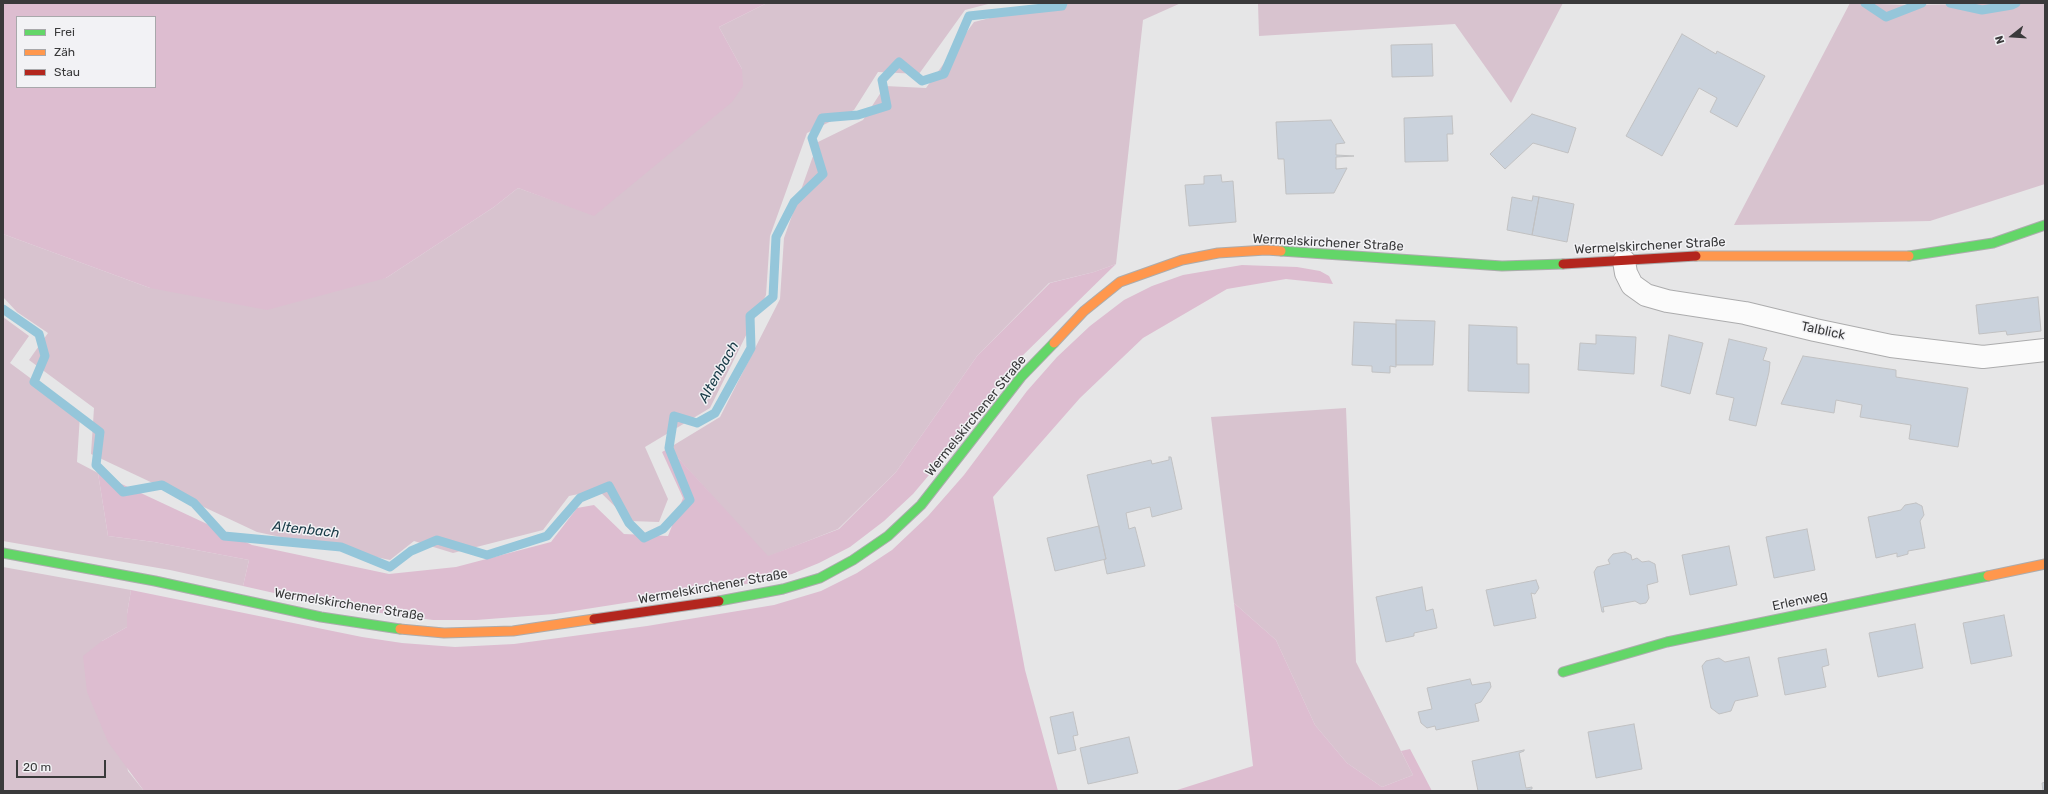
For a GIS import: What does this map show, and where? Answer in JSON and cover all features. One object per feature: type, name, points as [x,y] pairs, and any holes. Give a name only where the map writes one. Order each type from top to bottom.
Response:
[{"type":"street","name":"Wermelskirchener Straße","points":[[3,553],[155,581],[322,617],[395,629],[444,633],[513,631],[709,603],[783,589],[820,578],[853,560],[888,536],[921,505],[954,465],[1021,377],[1084,311],[1120,282],[1182,260],[1218,253],[1266,250],[1502,266],[1624,261],[1708,255],[1845,257],[1909,256],[1993,243],[2045,225]]},
{"type":"street","name":"Talblick","points":[[1624,261],[1626,274],[1632,285],[1646,295],[1667,301],[1745,313],[1890,346],[1983,357],[2045,350]]},
{"type":"street","name":"Erlenweg","points":[[1563,672],[1667,642],[2045,564]]},
{"type":"shaded area","points":[[3,3],[767,3],[719,27],[742,69],[743,86],[732,102],[594,216],[518,188],[494,207],[386,278],[267,310],[150,288],[3,234]]},
{"type":"shaded area","points":[[767,3],[992,3],[965,10],[919,74],[878,72],[854,110],[807,133],[770,236],[766,295],[710,408],[645,447],[668,499],[659,522],[630,521],[598,490],[569,496],[543,530],[453,553],[414,541],[390,560],[257,532],[91,454],[94,408],[29,360],[48,333],[17,312],[3,297],[3,234],[150,288],[386,278],[494,207],[518,188],[594,215],[742,69],[719,27]]},
{"type":"shaded area","points":[[1050,3],[1181,3],[1143,20],[1116,264],[1094,272],[1049,283],[977,356],[896,472],[838,529],[767,557],[669,448],[720,417],[780,299],[784,238],[818,142],[863,120],[885,86],[926,88],[974,22]]},
{"type":"shaded area","points":[[1258,3],[1563,3],[1511,103],[1455,24],[1259,36]]},
{"type":"shaded area","points":[[1850,3],[1909,5],[2045,3],[2045,184],[1930,221],[1734,225]]},
{"type":"shaded area","points":[[1116,264],[1015,363],[945,456],[913,494],[884,521],[850,547],[819,563],[792,574],[759,582],[554,614],[476,620],[433,620],[336,607],[243,586],[249,560],[154,542],[108,536],[98,473],[252,545],[389,574],[456,567],[551,542],[577,508],[594,505],[624,534],[668,536],[683,498],[662,452],[669,448],[768,556],[839,529],[896,472],[977,356],[1050,283],[1094,272]]},
{"type":"shaded area","points":[[1242,265],[1297,267],[1320,271],[1329,276],[1333,284],[1286,279],[1227,289],[1143,338],[1080,398],[993,497],[1025,670],[1058,791],[144,791],[108,742],[87,692],[83,656],[102,641],[127,627],[127,614],[131,590],[362,637],[402,643],[455,647],[514,644],[647,626],[774,605],[821,591],[857,573],[892,550],[928,516],[964,475],[1027,391],[1057,357],[1090,326],[1124,300],[1152,286],[1183,275]]},
{"type":"shaded area","points":[[3,317],[29,336],[10,363],[80,415],[77,462],[98,473],[108,536],[154,542],[249,560],[243,586],[170,570],[3,541]]},
{"type":"shaded area","points":[[1346,408],[1356,662],[1413,775],[1382,787],[1347,763],[1315,725],[1276,640],[1234,603],[1211,417]]},
{"type":"shaded area","points":[[3,567],[131,590],[127,614],[127,627],[102,641],[128,771],[144,791],[3,791]]},
{"type":"shaded area","points":[[1234,603],[1276,640],[1315,725],[1347,763],[1382,787],[1413,775],[1401,751],[1410,749],[1432,791],[1174,791],[1253,766]]},
{"type":"building","points":[[1682,34],[1716,54],[1717,51],[1765,76],[1737,127],[1710,112],[1717,98],[1699,88],[1662,156],[1626,136]]},
{"type":"building","points":[[1432,44],[1433,76],[1392,77],[1391,45]]},
{"type":"building","points":[[1532,114],[1576,128],[1568,153],[1533,143],[1505,169],[1490,154]]},
{"type":"building","points":[[1452,116],[1453,134],[1447,134],[1448,161],[1405,162],[1404,118]]},
{"type":"building","points":[[1331,120],[1345,143],[1336,144],[1336,155],[1354,156],[1336,157],[1336,169],[1347,168],[1334,193],[1286,194],[1284,159],[1278,159],[1276,122]]},
{"type":"building","points":[[1221,175],[1222,182],[1233,181],[1236,222],[1189,226],[1185,185],[1204,184],[1204,176]]},
{"type":"building","points":[[1533,196],[1539,197],[1532,235],[1507,230],[1512,197],[1532,201]]},
{"type":"building","points":[[1539,197],[1574,204],[1567,242],[1532,235]]},
{"type":"building","points":[[2038,297],[2041,331],[2007,335],[2006,331],[1979,334],[1976,305]]},
{"type":"building","points":[[1396,320],[1435,321],[1433,365],[1396,365]]},
{"type":"building","points":[[1354,322],[1396,324],[1396,367],[1390,366],[1390,373],[1372,372],[1372,366],[1352,365]]},
{"type":"building","points":[[1469,325],[1517,327],[1517,364],[1529,364],[1529,393],[1468,391]]},
{"type":"building","points":[[1596,335],[1636,337],[1634,374],[1578,370],[1580,343],[1596,344]]},
{"type":"building","points":[[1669,335],[1703,343],[1690,394],[1661,386]]},
{"type":"building","points":[[1729,339],[1767,348],[1763,360],[1770,362],[1769,372],[1756,426],[1729,420],[1734,398],[1716,394]]},
{"type":"building","points":[[1803,356],[1896,370],[1896,377],[1968,388],[1958,447],[1909,439],[1911,425],[1860,417],[1862,405],[1836,400],[1834,413],[1781,404]]},
{"type":"building","points":[[1169,457],[1171,457],[1182,509],[1152,517],[1150,507],[1126,513],[1129,529],[1135,527],[1145,566],[1107,574],[1104,560],[1106,559],[1087,475],[1151,460],[1152,464],[1169,460]]},
{"type":"building","points":[[1916,503],[1922,506],[1924,515],[1920,521],[1925,548],[1908,551],[1908,554],[1897,557],[1897,553],[1876,558],[1868,517],[1901,510],[1905,505]]},
{"type":"building","points":[[1099,526],[1106,559],[1055,571],[1047,538]]},
{"type":"building","points":[[1807,529],[1815,570],[1774,578],[1766,537]]},
{"type":"building","points":[[1729,546],[1737,585],[1690,595],[1682,555]]},
{"type":"building","points":[[1625,552],[1631,555],[1632,560],[1637,558],[1642,562],[1649,561],[1655,564],[1658,582],[1647,585],[1649,598],[1646,603],[1640,604],[1635,601],[1603,607],[1604,612],[1602,612],[1594,572],[1597,567],[1610,564],[1608,560],[1613,554]]},
{"type":"building","points":[[1536,580],[1539,588],[1535,594],[1531,593],[1536,618],[1494,626],[1486,590]]},
{"type":"building","points":[[1422,587],[1426,611],[1433,609],[1437,628],[1414,633],[1414,636],[1386,642],[1376,597]]},
{"type":"building","points":[[2004,615],[2012,656],[1971,664],[1963,623]]},
{"type":"building","points":[[1915,624],[1923,668],[1878,677],[1869,633]]},
{"type":"building","points":[[1826,649],[1829,665],[1822,667],[1826,687],[1785,695],[1778,658]]},
{"type":"building","points":[[1749,657],[1758,696],[1735,701],[1731,711],[1719,714],[1711,708],[1702,666],[1706,661],[1719,658],[1725,662]]},
{"type":"building","points":[[1470,679],[1472,685],[1490,682],[1491,687],[1481,702],[1475,704],[1479,721],[1436,730],[1435,726],[1427,728],[1421,723],[1418,712],[1432,709],[1427,688]]},
{"type":"building","points":[[1073,712],[1078,735],[1073,736],[1076,750],[1058,754],[1050,717]]},
{"type":"building","points":[[1634,724],[1642,769],[1596,778],[1588,732]]},
{"type":"building","points":[[1129,737],[1138,773],[1088,784],[1080,748]]},
{"type":"building","points":[[1524,750],[1519,753],[1526,788],[1532,787],[1532,789],[1522,791],[1478,791],[1472,761]]},
{"type":"building","points":[[2045,782],[2045,791],[2043,791],[2042,783]]},
{"type":"waterway","name":"Altenbach","points":[[3,309],[39,334],[45,356],[34,382],[100,432],[96,465],[123,492],[162,485],[194,503],[224,536],[341,547],[390,567],[411,551],[437,540],[487,555],[547,536],[580,498],[609,486],[629,523],[644,538],[663,529],[690,500],[669,448],[674,416],[697,423],[715,413],[751,348],[750,316],[773,297],[776,237],[794,202],[823,174],[812,138],[822,118],[858,115],[887,106],[882,80],[899,62],[922,81],[944,74],[969,16],[1062,6],[1063,3]]},
{"type":"waterway","name":"Altenbach","points":[[1865,3],[1886,17],[1922,3]]},
{"type":"waterway","name":"Altenbach","points":[[1950,3],[1982,10],[2016,3]]},
{"type":"traffic: fast","points":[[1909,256],[1993,243],[2045,225]]},
{"type":"traffic: fast","points":[[1281,251],[1502,266],[1563,264]]},
{"type":"traffic: fast","points":[[719,601],[783,589],[820,578],[853,560],[888,536],[921,505],[1021,377],[1054,343]]},
{"type":"traffic: fast","points":[[3,553],[155,581],[321,617],[400,629]]},
{"type":"traffic: fast","points":[[1563,672],[1667,642],[1988,576]]},
{"type":"traffic: slow","points":[[1054,343],[1084,311],[1120,282],[1182,260],[1218,253],[1266,250],[1281,251]]},
{"type":"traffic: slow","points":[[1696,256],[1909,256]]},
{"type":"traffic: slow","points":[[1988,576],[2045,564]]},
{"type":"traffic: slow","points":[[400,629],[444,633],[513,631],[594,619]]},
{"type":"traffic: jam","points":[[1563,264],[1696,256]]},
{"type":"traffic: jam","points":[[594,619],[719,601]]}]
